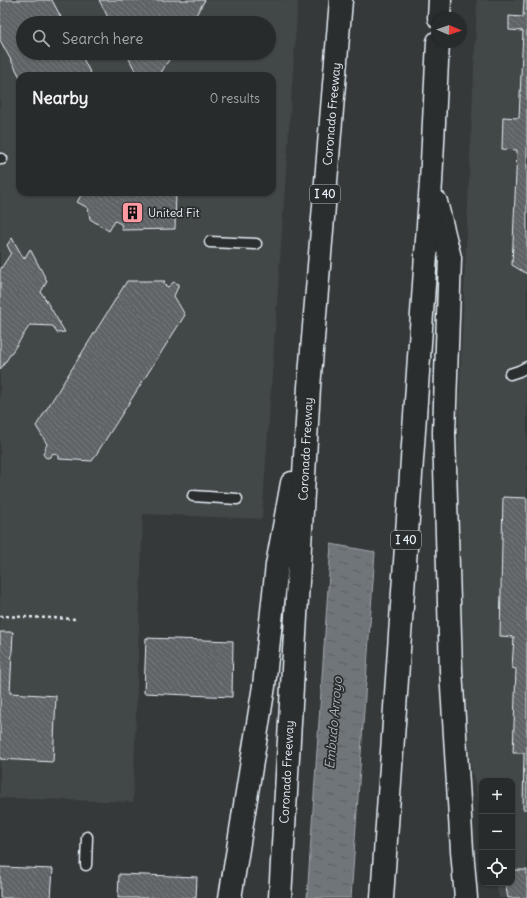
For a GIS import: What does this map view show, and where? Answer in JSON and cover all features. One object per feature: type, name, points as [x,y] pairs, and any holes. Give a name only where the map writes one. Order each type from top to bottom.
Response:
[{"type":"highway","name":"Coronado Freeway","points":[[280,898],[309,387],[341,0]]},
{"type":"highway","points":[[439,12],[440,0]]},
{"type":"highway","name":"I 40","points":[[382,898],[431,182],[438,48]]},
{"type":"highway","points":[[431,182],[450,258],[444,433],[451,670],[466,898]]},
{"type":"highway","points":[[230,898],[264,686],[277,564],[309,387]]},
{"type":"lane","points":[[210,242],[256,244]]},
{"type":"lane","points":[[510,374],[527,367]]},
{"type":"lane","points":[[193,496],[237,499]]},
{"type":"lane","points":[[86,865],[87,837]]},
{"type":"path","points":[[0,616],[77,619]]},
{"type":"shaded area","points":[[0,0],[298,0],[262,519],[143,514],[133,802],[0,798]]},
{"type":"shaded area","points":[[477,0],[527,0],[527,898],[499,898],[497,886],[515,886],[515,778],[479,778],[479,803],[466,743],[460,619],[457,485],[459,403]]},
{"type":"water","name":"Embudo Arroyo","points":[[331,544],[375,552],[351,898],[307,898]]},
{"type":"building","points":[[0,0],[52,0],[60,16],[16,16],[16,60],[84,60],[90,72],[17,72],[0,40]]},
{"type":"building","points":[[99,0],[205,0],[195,16],[107,16]]},
{"type":"building","points":[[524,0],[527,0],[527,274],[512,265],[517,150],[502,149],[503,117],[519,118],[523,31],[509,30],[509,16],[523,17]]},
{"type":"building","points":[[130,60],[169,60],[161,72],[136,72]]},
{"type":"building","name":"United Fit","points":[[81,196],[176,196],[175,229],[122,230],[121,224],[115,221],[109,231],[90,219],[88,208],[77,202]]},
{"type":"building","points":[[12,238],[24,259],[30,249],[47,281],[41,292],[65,332],[57,333],[53,326],[30,325],[0,370],[0,270],[11,253],[7,245]]},
{"type":"building","points":[[127,281],[165,281],[163,284],[168,287],[174,282],[178,284],[174,296],[185,315],[92,461],[59,459],[59,456],[53,453],[47,458],[43,454],[47,444],[36,426]]},
{"type":"building","points":[[503,497],[527,498],[527,809],[523,809],[524,753],[513,753],[516,669],[512,668],[514,637],[500,636]]},
{"type":"building","points":[[0,632],[13,632],[10,693],[56,696],[53,762],[0,759]]},
{"type":"building","points":[[146,638],[233,641],[232,697],[144,693]]},
{"type":"building","points":[[0,867],[53,869],[51,898],[0,898]]},
{"type":"building","points":[[515,870],[527,870],[527,898],[508,898],[506,886],[515,886]]},
{"type":"building","points":[[119,874],[197,877],[196,898],[118,898]]},
{"type":"place","name":"United Fit","points":[[132,213]]}]
